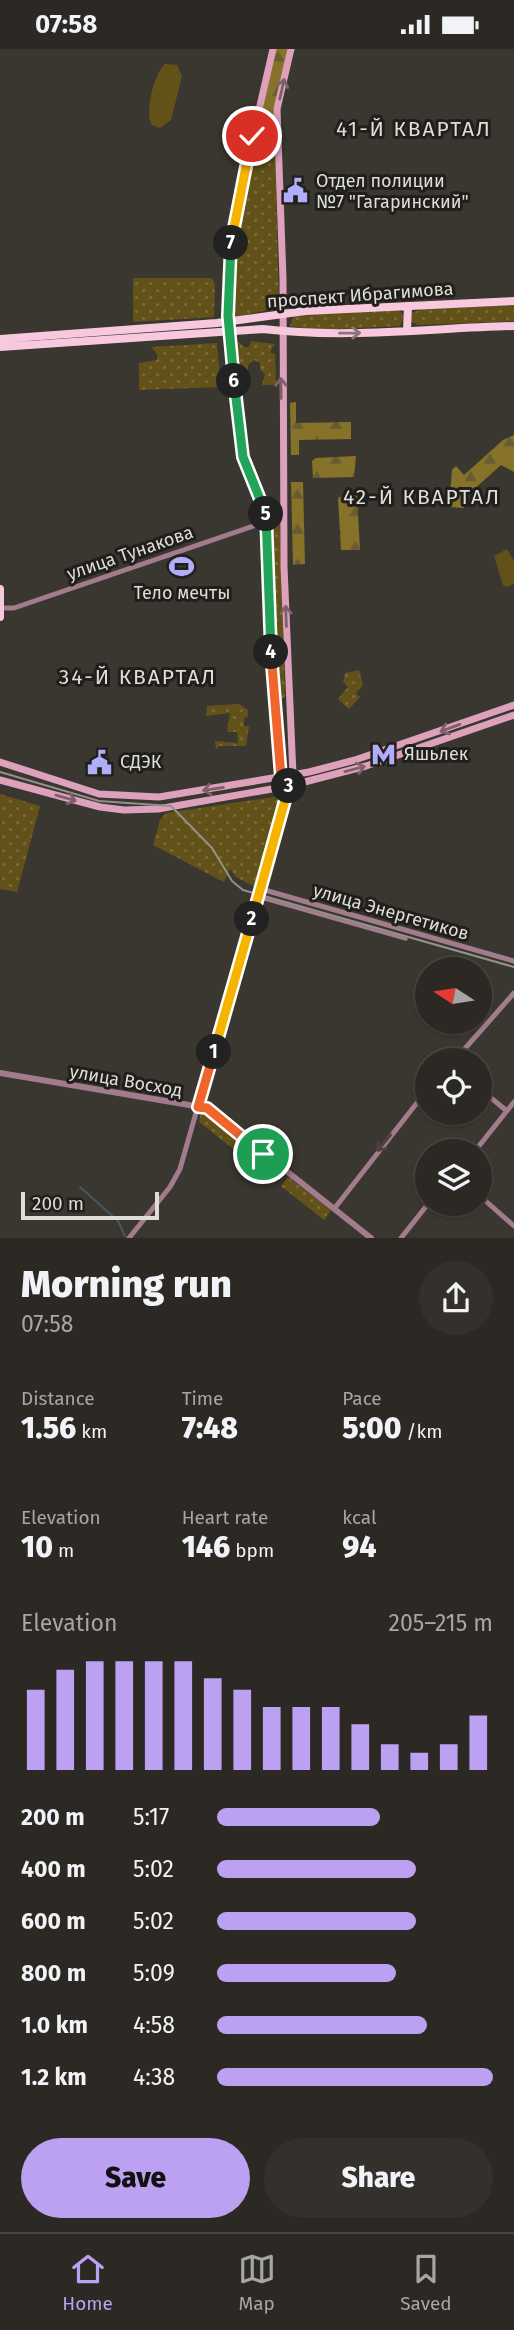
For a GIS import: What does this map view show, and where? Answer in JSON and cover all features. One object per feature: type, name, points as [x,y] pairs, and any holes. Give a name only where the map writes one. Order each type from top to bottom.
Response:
[{"type":"main road","points":[[273,49],[232,227],[228,321],[243,457],[268,521],[274,697],[281,777],[289,786]]},
{"type":"main road","points":[[289,786],[293,775],[284,567],[283,314],[277,109],[291,49]]},
{"type":"main road","name":"проспект Ибрагимова","points":[[0,339],[228,321],[283,314],[514,301]]},
{"type":"main road","points":[[407,331],[408,306]]},
{"type":"main road","name":"проспект Ибрагимова","points":[[0,347],[263,329],[407,331],[514,325]]},
{"type":"main road","points":[[0,589],[1,611]]},
{"type":"main road","points":[[274,697],[282,701],[290,698]]},
{"type":"main road","points":[[0,762],[66,785],[118,797],[159,797],[293,775],[355,759],[514,705]]},
{"type":"main road","points":[[0,780],[82,803],[124,810],[158,809],[289,786],[366,766],[514,715]]},
{"type":"street","name":"улица Тунакова","points":[[1,611],[268,521]]},
{"type":"street","points":[[129,1238],[170,1187],[180,1169],[289,786]]},
{"type":"street","name":"улица Энергетиков","points":[[261,890],[514,961]]},
{"type":"street","name":"улица Энергетиков","points":[[258,897],[406,939]]},
{"type":"street","points":[[465,1048],[514,993]]},
{"type":"street","name":"улица Восход","points":[[0,1073],[207,1108],[371,1238]]},
{"type":"street","points":[[492,1099],[507,1111]]},
{"type":"street","points":[[485,1139],[514,1102]]},
{"type":"street","points":[[334,1209],[415,1105]]},
{"type":"street","points":[[492,1207],[514,1226]]},
{"type":"street","points":[[401,1238],[418,1216]]},
{"type":"shaded area","points":[[165,64],[177,65],[182,76],[171,120],[160,128],[152,125],[149,112],[157,76]]},
{"type":"shaded area","points":[[252,153],[275,154],[279,307],[233,318],[234,229]]},
{"type":"shaded area","points":[[133,278],[212,278],[215,284],[214,317],[133,322]]},
{"type":"shaded area","points":[[514,305],[514,321],[419,325],[411,322],[411,313],[423,309]]},
{"type":"shaded area","points":[[399,310],[404,316],[400,326],[316,330],[290,326],[294,315]]},
{"type":"shaded area","points":[[251,341],[275,344],[270,352],[275,354],[276,385],[262,385],[265,374],[260,370],[260,363],[254,360],[248,365],[246,386],[238,386],[235,342],[249,347]]},
{"type":"shaded area","points":[[217,343],[221,387],[139,390],[139,363],[157,360],[157,354],[151,347]]},
{"type":"shaded area","points":[[279,504],[285,696],[282,699],[276,695],[271,526],[267,507]]},
{"type":"shaded area","points":[[507,549],[514,561],[514,584],[507,587],[503,585],[494,556]]},
{"type":"shaded area","points":[[359,670],[363,685],[356,693],[360,697],[349,709],[338,699],[348,687],[343,682],[345,673]]},
{"type":"shaded area","points":[[239,704],[248,710],[248,716],[244,718],[244,726],[249,726],[246,746],[219,746],[216,749],[215,741],[238,743],[237,732],[227,732],[230,713],[206,716],[207,706]]},
{"type":"shaded area","points":[[0,794],[40,806],[17,892],[0,889]]},
{"type":"shaded area","points":[[280,796],[282,801],[255,887],[236,877],[230,869],[224,882],[153,845],[160,820],[166,813]]},
{"type":"shaded area","points":[[201,1112],[206,1112],[283,1173],[276,1182],[199,1122]]},
{"type":"shaded area","points":[[288,1177],[331,1210],[324,1220],[281,1186]]},
{"type":"green space","points":[[276,49],[289,49],[274,110],[275,150],[252,149]]},
{"type":"green space","points":[[296,402],[296,423],[351,422],[351,439],[299,440],[299,455],[291,455],[290,403]]},
{"type":"green space","points":[[514,435],[514,472],[501,465],[464,498],[464,508],[449,507],[452,470],[456,466],[464,475],[503,440]]},
{"type":"green space","points":[[356,456],[354,477],[313,478],[312,461],[316,458]]},
{"type":"green space","points":[[291,482],[303,482],[305,564],[293,565]]},
{"type":"green space","points":[[357,495],[360,550],[341,550],[338,497]]},
{"type":"waterway","points":[[80,1187],[118,1221],[125,1236]]},
{"type":"tram line","points":[[0,772],[99,801],[171,806],[212,848],[232,881],[243,890],[514,967]]},
{"type":"place","name":"Отдел полиции №7 \"Гагаринский\"","points":[[296,191]]},
{"type":"place","name":"Тело мечты","points":[[182,566]]},
{"type":"place","name":"Яшьлек","points":[[384,754]]},
{"type":"place","name":"СДЭК","points":[[100,762]]},
{"type":"district","name":"41-Й КВАРТАЛ","points":[[414,129]]},
{"type":"district","name":"42-Й КВАРТАЛ","points":[[422,497]]},
{"type":"district","name":"34-Й КВАРТАЛ","points":[[138,677]]},
{"type":"route","points":[[252,136],[232,227],[228,316],[240,442],[243,457],[268,521],[272,682],[281,777],[289,786],[198,1107],[207,1108],[263,1154]]}]
